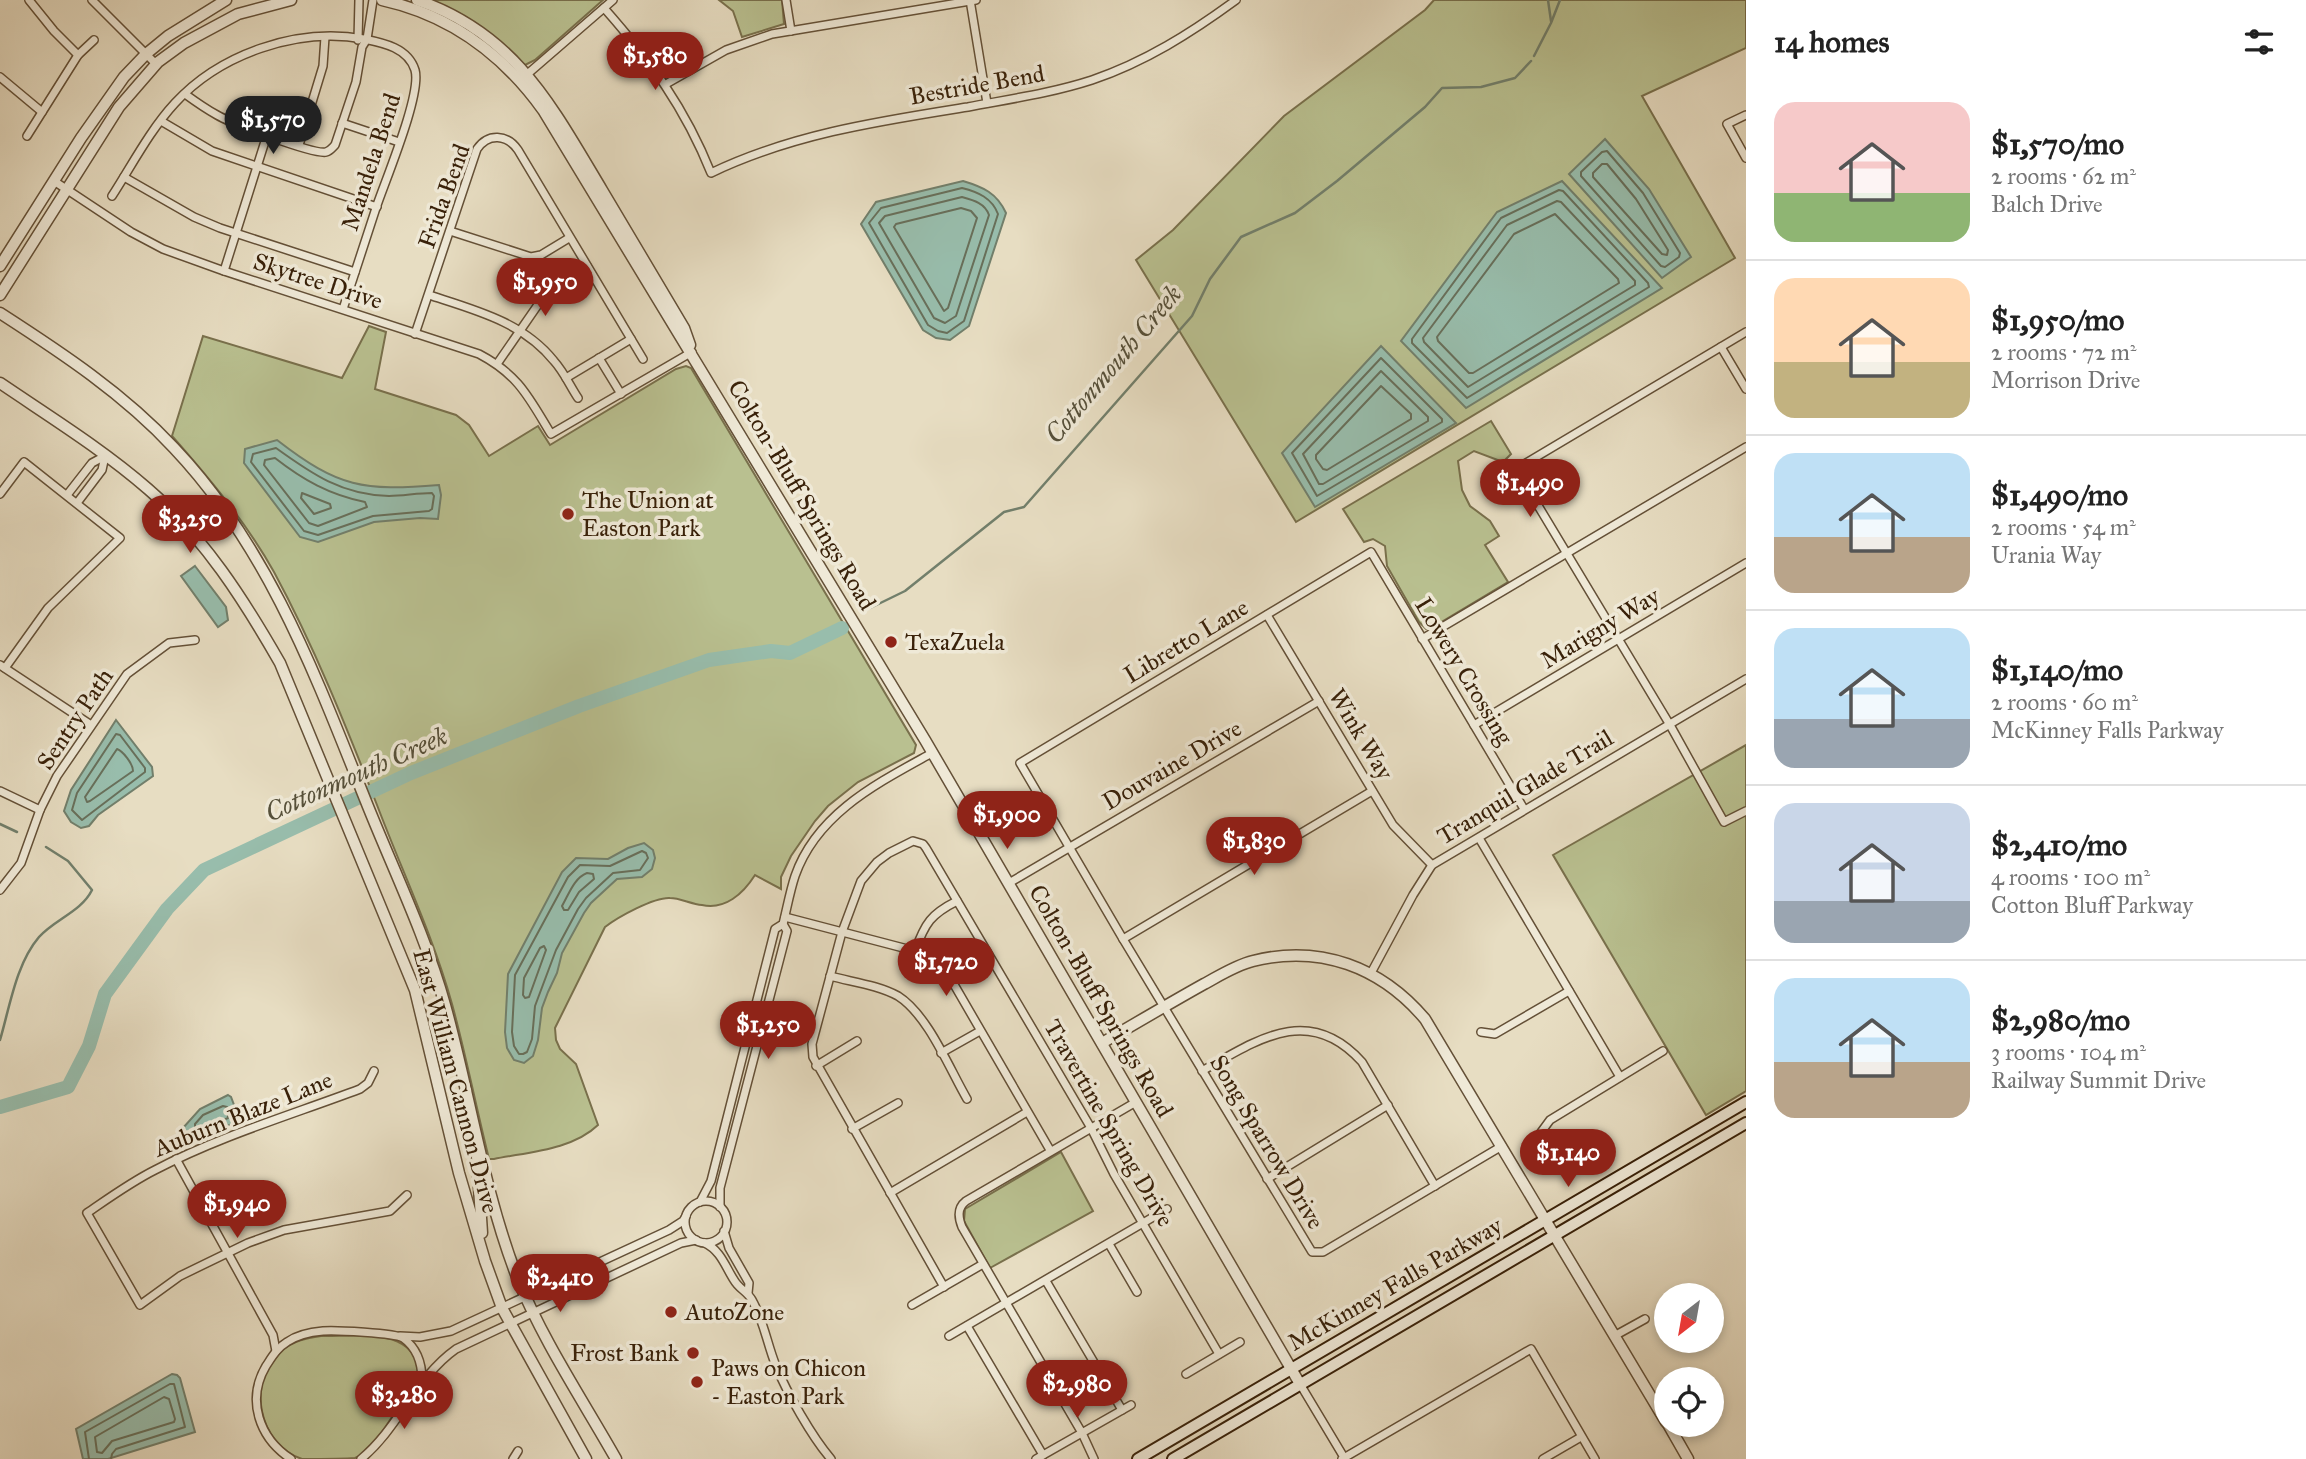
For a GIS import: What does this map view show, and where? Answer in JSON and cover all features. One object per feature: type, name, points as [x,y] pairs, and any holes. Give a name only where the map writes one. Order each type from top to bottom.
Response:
[{"type":"main road","name":"McKinney Falls Parkway","points":[[1138,1459],[1746,1102]]},
{"type":"main road","name":"McKinney Falls Parkway","points":[[1173,1459],[1746,1124]]},
{"type":"street","points":[[29,0],[78,55]]},
{"type":"street","points":[[92,0],[156,64]]},
{"type":"street","points":[[0,266],[81,138],[124,78],[146,54],[168,36],[226,0]]},
{"type":"street","points":[[0,295],[120,107],[156,64],[184,43],[228,19],[291,0]]},
{"type":"street","points":[[357,38],[359,0]]},
{"type":"street","points":[[186,94],[219,116],[324,153],[332,148],[356,82],[373,0]]},
{"type":"street","name":"Colton-Bluff Springs Road","points":[[382,0],[446,22],[483,44],[524,77]]},
{"type":"street","name":"Colton-Bluff Springs Road","points":[[417,0],[449,13],[508,54],[565,128],[684,328],[692,352],[1009,883],[1300,1384]]},
{"type":"street","points":[[524,77],[613,0]]},
{"type":"street","points":[[786,0],[791,31]]},
{"type":"street","points":[[604,8],[645,54],[667,84],[726,50],[751,40],[972,0],[987,103]]},
{"type":"street","name":"Bestride Bend","points":[[667,84],[711,173],[758,152],[844,128],[1039,94],[1119,70],[1161,50],[1236,0]]},
{"type":"street","name":"Mandela Bend","points":[[113,196],[161,121],[186,94],[229,62],[262,48],[306,37],[357,38],[364,43],[391,46],[402,51],[416,72],[416,85],[400,142],[343,309]]},
{"type":"street","points":[[299,145],[323,66],[325,37]]},
{"type":"street","points":[[27,135],[78,55],[94,40]]},
{"type":"street","points":[[0,77],[42,112]]},
{"type":"street","points":[[1746,115],[1727,124],[1746,158]]},
{"type":"street","points":[[161,121],[212,150],[377,207]]},
{"type":"street","points":[[342,123],[400,142]]},
{"type":"street","points":[[223,271],[267,135]]},
{"type":"street","name":"Frida Bend","points":[[415,334],[477,149],[484,141],[496,136],[509,139],[514,144],[643,359]]},
{"type":"street","points":[[124,177],[194,217],[355,272]]},
{"type":"street","name":"Skytree Drive","points":[[54,181],[131,232],[163,249],[479,354],[498,363],[523,388],[551,434],[621,394]]},
{"type":"street","points":[[450,231],[531,257],[541,255],[569,238]]},
{"type":"street","points":[[498,363],[544,296],[587,266]]},
{"type":"street","points":[[429,295],[489,315],[520,330],[551,356],[578,398]]},
{"type":"street","name":"East William Cannon Drive","points":[[0,313],[68,358],[124,400],[173,447],[214,495],[244,537],[274,588],[290,618],[433,969],[496,1216],[526,1297],[616,1459]]},
{"type":"street","points":[[1746,332],[1516,469],[1670,724],[1724,822],[1746,811]]},
{"type":"street","points":[[566,378],[631,339]]},
{"type":"street","points":[[1721,347],[1746,389]]},
{"type":"street","points":[[599,358],[621,394],[692,352]]},
{"type":"street","name":"East William Cannon Drive","points":[[0,383],[106,455],[150,491],[195,537],[251,612],[280,663],[415,989],[459,1173],[485,1261],[502,1307],[586,1459]]},
{"type":"street","points":[[1422,639],[1746,447]]},
{"type":"street","points":[[66,495],[92,463],[105,456],[102,470],[77,503]]},
{"type":"street","points":[[0,494],[24,462],[120,538],[48,608],[3,666],[91,725]]},
{"type":"street","name":"Libretto Lane","points":[[1020,763],[1371,552]]},
{"type":"street","name":"Lowery Crossing","points":[[1371,552],[1524,809]]},
{"type":"street","name":"Marigny Way","points":[[1474,725],[1746,563]]},
{"type":"street","name":"Wink Way","points":[[1267,615],[1393,825],[1432,865]]},
{"type":"street","name":"Sentry Path","points":[[0,890],[21,863],[40,810],[57,776],[135,667],[169,643],[195,640]]},
{"type":"street","name":"Tranquil Glade Trail","points":[[1371,974],[1432,865],[1746,679]]},
{"type":"street","name":"Douvaine Drive","points":[[1009,883],[1318,701]]},
{"type":"street","points":[[831,1459],[781,1375],[762,1322],[748,1293],[749,1283],[729,1248],[724,1231],[726,1219],[720,1207],[720,1188],[788,932],[784,920],[794,877],[810,846],[835,816],[865,791],[932,753]]},
{"type":"street","name":"Song Sparrow Drive","points":[[1020,763],[1308,1249],[1316,1253],[1323,1252],[1502,1146]]},
{"type":"street","points":[[0,791],[40,810]]},
{"type":"street","points":[[1122,939],[1372,791]]},
{"type":"street","points":[[1479,838],[1620,1077]]},
{"type":"street","name":"Travertine Spring Drive","points":[[842,932],[861,881],[868,871],[889,853],[908,842],[919,842],[926,848],[1219,1354]]},
{"type":"street","points":[[915,951],[926,924],[957,901]]},
{"type":"street","points":[[784,920],[842,932],[929,957],[946,972],[1050,1150]]},
{"type":"street","points":[[700,1202],[711,1181],[775,929],[784,920]]},
{"type":"street","points":[[842,932],[813,1044],[816,1066],[944,1287]]},
{"type":"street","points":[[1102,1043],[1250,961],[1278,956],[1314,956],[1331,959],[1371,974],[1408,998],[1425,1019],[1654,1401]]},
{"type":"street","points":[[830,976],[875,987],[898,997],[917,1014],[967,1099]]},
{"type":"street","points":[[1481,1032],[1495,1034],[1569,991]]},
{"type":"street","points":[[941,1053],[980,1031]]},
{"type":"street","points":[[1202,1072],[1268,1036],[1303,1031],[1334,1040],[1354,1053],[1362,1062],[1435,1186]]},
{"type":"street","points":[[816,1066],[857,1041]]},
{"type":"street","points":[[1539,1135],[1550,1120],[1663,1051]]},
{"type":"street","name":"Auburn Blaze Lane","points":[[228,1252],[180,1276],[140,1305],[87,1213],[132,1183],[176,1159],[360,1089],[368,1083],[374,1071]]},
{"type":"street","points":[[1094,1459],[1082,1433],[959,1220],[963,1203],[1136,1102]]},
{"type":"street","points":[[852,1129],[898,1103]]},
{"type":"street","points":[[1267,1179],[1388,1105]]},
{"type":"street","name":"East William Cannon Drive","points":[[470,1109],[485,1261]]},
{"type":"street","points":[[890,1193],[1027,1112]]},
{"type":"street","points":[[176,1159],[273,1335],[275,1351]]},
{"type":"street","points":[[228,1252],[284,1230],[390,1211],[407,1195]]},
{"type":"street","points":[[291,1459],[267,1437],[257,1410],[257,1389],[261,1374],[275,1351],[287,1341],[324,1331],[420,1337],[451,1331],[673,1228],[700,1202],[712,1202],[720,1207]]},
{"type":"street","points":[[949,1336],[1167,1209]]},
{"type":"street","points":[[686,1216],[686,1228],[696,1240]]},
{"type":"street","points":[[705,1243],[717,1239],[724,1231]]},
{"type":"street","points":[[361,1459],[374,1448],[435,1364],[456,1349],[681,1243],[696,1240],[716,1250],[738,1287],[748,1293]]},
{"type":"street","points":[[1109,1244],[1137,1292]]},
{"type":"street","points":[[912,1305],[984,1264]]},
{"type":"street","points":[[1046,1281],[1122,1410]]},
{"type":"street","points":[[1616,1335],[1645,1319]]},
{"type":"street","points":[[967,1326],[1040,1457],[1131,1405]]},
{"type":"street","points":[[273,1335],[287,1341]]},
{"type":"street","points":[[400,1336],[415,1350],[421,1363],[422,1380]]},
{"type":"street","points":[[1186,1374],[1240,1342]]},
{"type":"street","points":[[1300,1384],[1344,1459],[1531,1349],[1595,1459]]},
{"type":"street","points":[[1543,1459],[1581,1437]]},
{"type":"street","points":[[1675,1437],[1688,1459]]},
{"type":"shaded area","points":[[426,0],[603,0],[535,60],[525,65]]},
{"type":"shaded area","points":[[719,0],[782,0],[784,24],[742,37],[733,11]]},
{"type":"shaded area","points":[[1434,0],[1746,0],[1746,48],[1642,96],[1735,258],[1296,522],[1136,260],[1173,230],[1284,116],[1425,10]]},
{"type":"shaded area","points":[[369,326],[386,332],[375,389],[456,415],[469,425],[489,456],[538,426],[550,445],[676,369],[686,366],[691,368],[916,745],[914,753],[858,782],[828,806],[791,856],[781,877],[781,889],[755,875],[739,894],[726,903],[710,906],[674,898],[663,899],[636,908],[605,927],[555,1028],[560,1049],[576,1064],[598,1125],[576,1140],[535,1152],[489,1159],[457,1023],[436,954],[316,657],[274,572],[251,536],[213,484],[172,436],[203,336],[342,378]]},
{"type":"shaded area","points":[[1491,421],[1511,454],[1503,462],[1474,451],[1458,461],[1462,490],[1470,506],[1490,521],[1499,536],[1485,545],[1508,582],[1426,629],[1419,622],[1387,566],[1385,546],[1373,539],[1364,542],[1343,509]]},
{"type":"shaded area","points":[[1746,745],[1746,1091],[1706,1115],[1553,855]]},
{"type":"shaded area","points":[[1061,1152],[1093,1211],[990,1268],[964,1221],[965,1209]]},
{"type":"shaded area","points":[[362,1335],[390,1339],[411,1352],[418,1365],[419,1379],[412,1392],[372,1445],[355,1458],[302,1459],[275,1440],[262,1411],[263,1378],[270,1364],[290,1345],[321,1336]]},
{"type":"water","points":[[1605,139],[1649,189],[1691,257],[1662,278],[1569,174]]},
{"type":"water","points":[[963,181],[989,192],[1006,213],[969,326],[950,340],[936,338],[923,330],[861,224],[876,202]]},
{"type":"water","points":[[1562,181],[1662,288],[1466,408],[1401,341],[1497,212]]},
{"type":"water","points":[[1381,346],[1456,423],[1315,507],[1282,453]]},
{"type":"water","points":[[277,440],[318,468],[353,483],[390,487],[439,485],[441,495],[438,519],[374,522],[318,542],[300,537],[244,463],[245,449]]},
{"type":"water","points":[[195,566],[226,607],[228,620],[218,627],[181,576]]},
{"type":"water","points":[[116,720],[152,767],[153,776],[98,815],[89,826],[81,828],[71,822],[64,811],[71,790]]},
{"type":"water","points":[[644,843],[653,850],[655,858],[652,869],[642,877],[617,879],[591,903],[562,953],[557,973],[542,1008],[533,1056],[524,1063],[514,1060],[507,1048],[505,1032],[508,974],[562,872],[576,858],[608,859]]},
{"type":"water","points":[[228,1095],[240,1121],[186,1142],[182,1129],[200,1109]]},
{"type":"water","points":[[172,1374],[180,1378],[195,1432],[108,1459],[83,1459],[76,1429]]},
{"type":"waterway","points":[[1548,0],[1551,21]]},
{"type":"waterway","name":"Cottonmouth Creek","points":[[1534,56],[1560,0]]},
{"type":"waterway","name":"Cottonmouth Creek","points":[[864,611],[905,591],[1004,512],[1024,507],[1192,316],[1210,279],[1241,237],[1295,213],[1425,107],[1442,88],[1481,87],[1515,78],[1531,61]]},
{"type":"waterway","name":"Cottonmouth Creek","points":[[0,1107],[68,1087],[89,1046],[105,994],[167,909],[204,870],[411,773],[579,706],[709,660],[771,651],[790,653],[842,628]]},
{"type":"waterway","points":[[0,824],[17,832]]},
{"type":"waterway","points":[[0,1040],[15,986],[31,948],[45,931],[75,910],[92,890],[68,861],[46,847]]},
{"type":"place","name":"The Union at Easton Park","points":[[568,514]]},
{"type":"place","name":"TexaZuela","points":[[891,642]]},
{"type":"place","name":"AutoZone","points":[[671,1312]]},
{"type":"place","name":"Frost Bank","points":[[693,1353]]},
{"type":"place","name":"Paws on Chicon - Easton Park","points":[[697,1382]]}]
